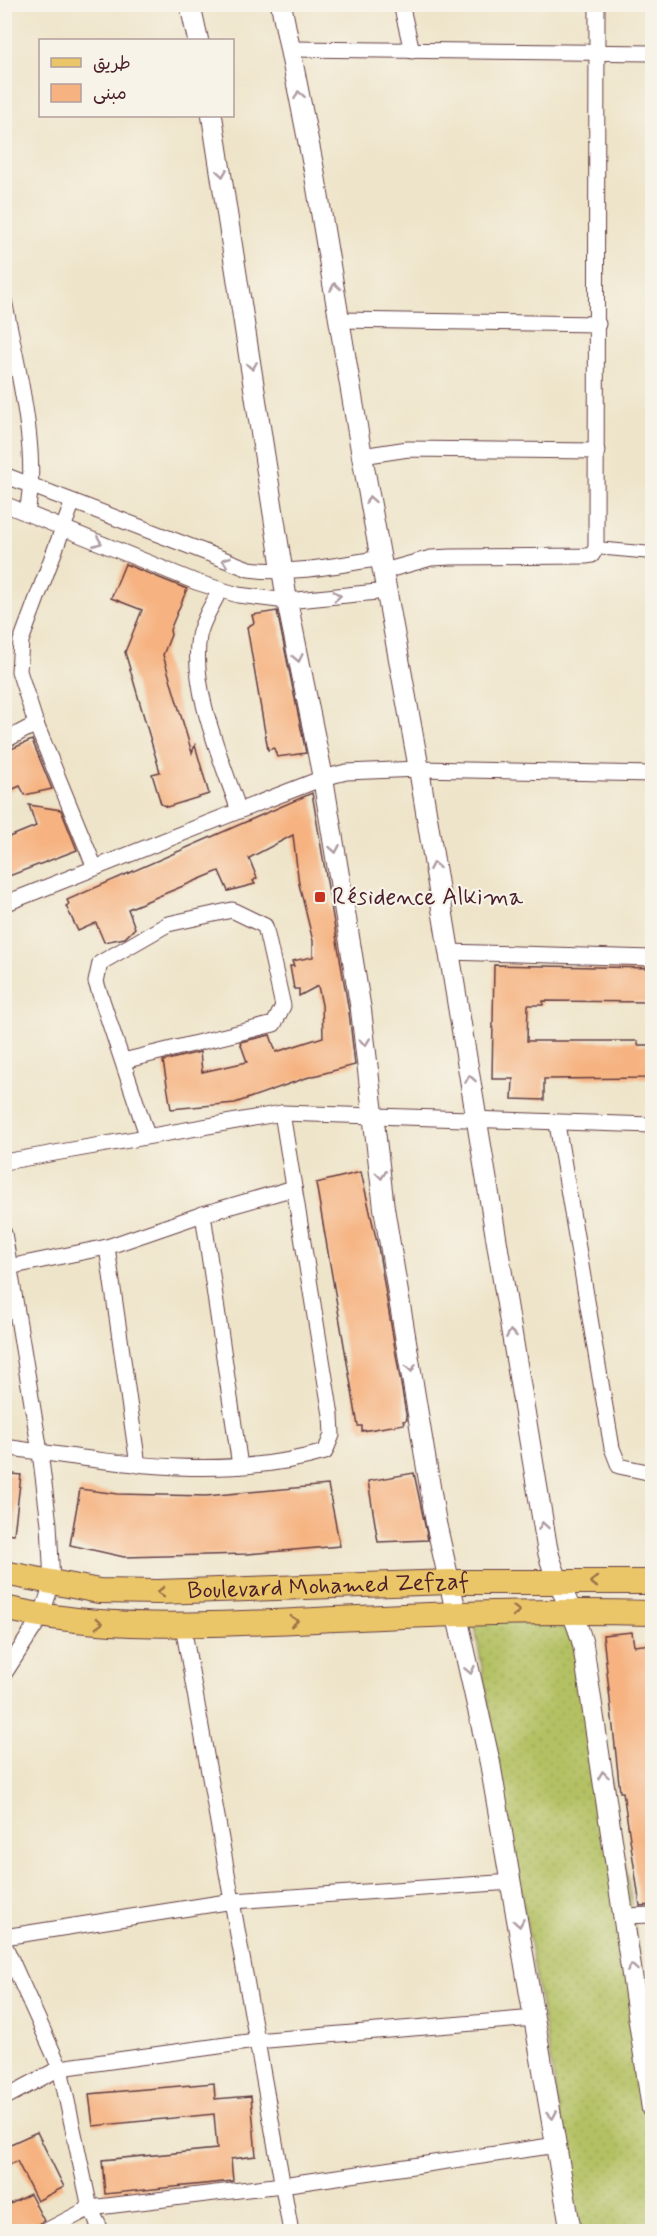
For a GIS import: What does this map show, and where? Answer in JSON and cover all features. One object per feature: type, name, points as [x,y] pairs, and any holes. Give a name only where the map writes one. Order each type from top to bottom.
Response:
[{"type":"main road","name":"Boulevard Mohamed Zefzaf","points":[[4,1573],[99,1591],[170,1592],[450,1582],[652,1582]]},
{"type":"main road","name":"Boulevard Mohamed Zefzaf","points":[[4,1608],[41,1617],[82,1622],[183,1626],[458,1612],[652,1613]]},
{"type":"street","points":[[190,4],[198,39]]},
{"type":"street","points":[[281,4],[383,564],[547,1547],[559,1582],[573,1612],[585,1656],[623,1916],[649,2050],[652,2109]]},
{"type":"street","points":[[401,4],[412,51]]},
{"type":"street","points":[[4,476],[72,504],[249,569],[283,572],[431,558],[592,555],[596,548],[597,451],[597,4]]},
{"type":"street","points":[[291,49],[652,53]]},
{"type":"street","points":[[212,117],[287,601],[323,778],[361,1010],[384,1208],[436,1523],[458,1612],[512,1882],[571,2232]]},
{"type":"street","points":[[4,300],[26,427],[33,486],[27,512]]},
{"type":"street","points":[[340,320],[598,324]]},
{"type":"street","points":[[362,456],[408,450],[597,451]]},
{"type":"street","points":[[4,504],[220,590],[253,598],[287,601],[387,591]]},
{"type":"street","points":[[72,504],[21,641],[18,658],[19,671],[36,724],[95,868]]},
{"type":"street","points":[[596,548],[652,553]]},
{"type":"street","points":[[220,590],[199,635],[198,654],[201,683],[210,721],[239,811]]},
{"type":"street","points":[[4,741],[36,724]]},
{"type":"street","points":[[4,904],[323,778],[364,770],[418,769],[652,774]]},
{"type":"street","points":[[123,1061],[274,1024],[283,1006],[266,926],[232,910],[190,919],[168,924],[100,963],[96,982],[147,1135]]},
{"type":"street","points":[[448,952],[652,958]]},
{"type":"street","points":[[4,1447],[138,1465],[240,1466],[300,1460],[325,1452],[330,1442],[331,1415],[282,1113]]},
{"type":"street","points":[[4,1162],[282,1113],[477,1122],[652,1125]]},
{"type":"street","points":[[557,1124],[612,1449],[619,1466],[652,1472]]},
{"type":"street","points":[[7,1267],[107,1247],[203,1214],[294,1188]]},
{"type":"street","points":[[203,1214],[240,1466]]},
{"type":"street","points":[[4,1233],[7,1267],[40,1452],[49,1524],[52,1583],[41,1617],[4,1674]]},
{"type":"street","points":[[107,1247],[138,1465]]},
{"type":"street","points":[[183,1626],[233,1901],[255,2041],[291,2232]]},
{"type":"street","points":[[4,1937],[233,1901],[512,1882]]},
{"type":"street","points":[[623,1916],[652,1915]]},
{"type":"street","points":[[4,1944],[60,2068],[90,2208],[102,2232]]},
{"type":"street","points":[[4,2098],[60,2068],[255,2041],[535,2018]]},
{"type":"street","points":[[44,2232],[90,2208],[282,2185],[557,2145]]},
{"type":"green space","points":[[581,1615],[632,1904],[652,2066],[652,2231],[580,2231],[473,1616]]},
{"type":"building","points":[[125,564],[187,589],[170,630],[171,635],[163,655],[192,753],[195,745],[209,794],[167,807],[161,804],[152,774],[160,772],[125,652],[142,610],[111,598]]},
{"type":"building","points":[[277,611],[306,753],[277,757],[274,748],[268,750],[247,627],[254,623],[252,615]]},
{"type":"building","points":[[32,740],[52,789],[25,795],[20,786],[4,793],[4,752]]},
{"type":"building","points":[[312,793],[349,1012],[355,1065],[306,1078],[235,1103],[171,1109],[163,1061],[200,1052],[202,1072],[247,1062],[240,1042],[270,1035],[276,1052],[323,1037],[322,1005],[318,986],[299,996],[299,989],[294,989],[290,966],[294,966],[292,961],[313,957],[313,941],[299,884],[293,835],[249,858],[257,878],[253,881],[255,884],[228,891],[219,871],[128,909],[135,928],[125,938],[104,942],[96,923],[78,931],[66,906],[69,904],[67,900]]},
{"type":"building","points":[[29,805],[61,810],[77,850],[4,878],[4,839],[36,826]]},
{"type":"building","points":[[494,965],[652,968],[652,1002],[543,1001],[543,1005],[528,1005],[527,1041],[638,1041],[638,1045],[652,1045],[652,1078],[544,1079],[544,1100],[512,1099],[513,1079],[492,1079]]},
{"type":"building","points":[[361,1172],[378,1247],[407,1420],[403,1421],[404,1424],[362,1431],[362,1426],[358,1426],[316,1183]]},
{"type":"building","points":[[4,1473],[21,1475],[14,1534],[4,1533]]},
{"type":"building","points":[[414,1473],[428,1540],[378,1542],[368,1481]]},
{"type":"building","points":[[328,1485],[340,1546],[247,1554],[124,1557],[70,1545],[80,1489],[118,1494],[206,1496]]},
{"type":"building","points":[[632,1632],[634,1646],[652,1644],[652,1905],[640,1906],[623,1792],[620,1792],[603,1635]]},
{"type":"building","points":[[214,2083],[215,2099],[251,2096],[256,2156],[231,2159],[233,2181],[105,2194],[102,2160],[217,2149],[214,2114],[93,2126],[89,2094]]},
{"type":"building","points":[[37,2132],[64,2187],[37,2201],[17,2161],[4,2167],[4,2147]]},
{"type":"building","points":[[30,2194],[44,2221],[27,2232],[4,2232],[4,2207]]},
{"type":"place","name":"Résidence Alkima","points":[[320,897]]}]
